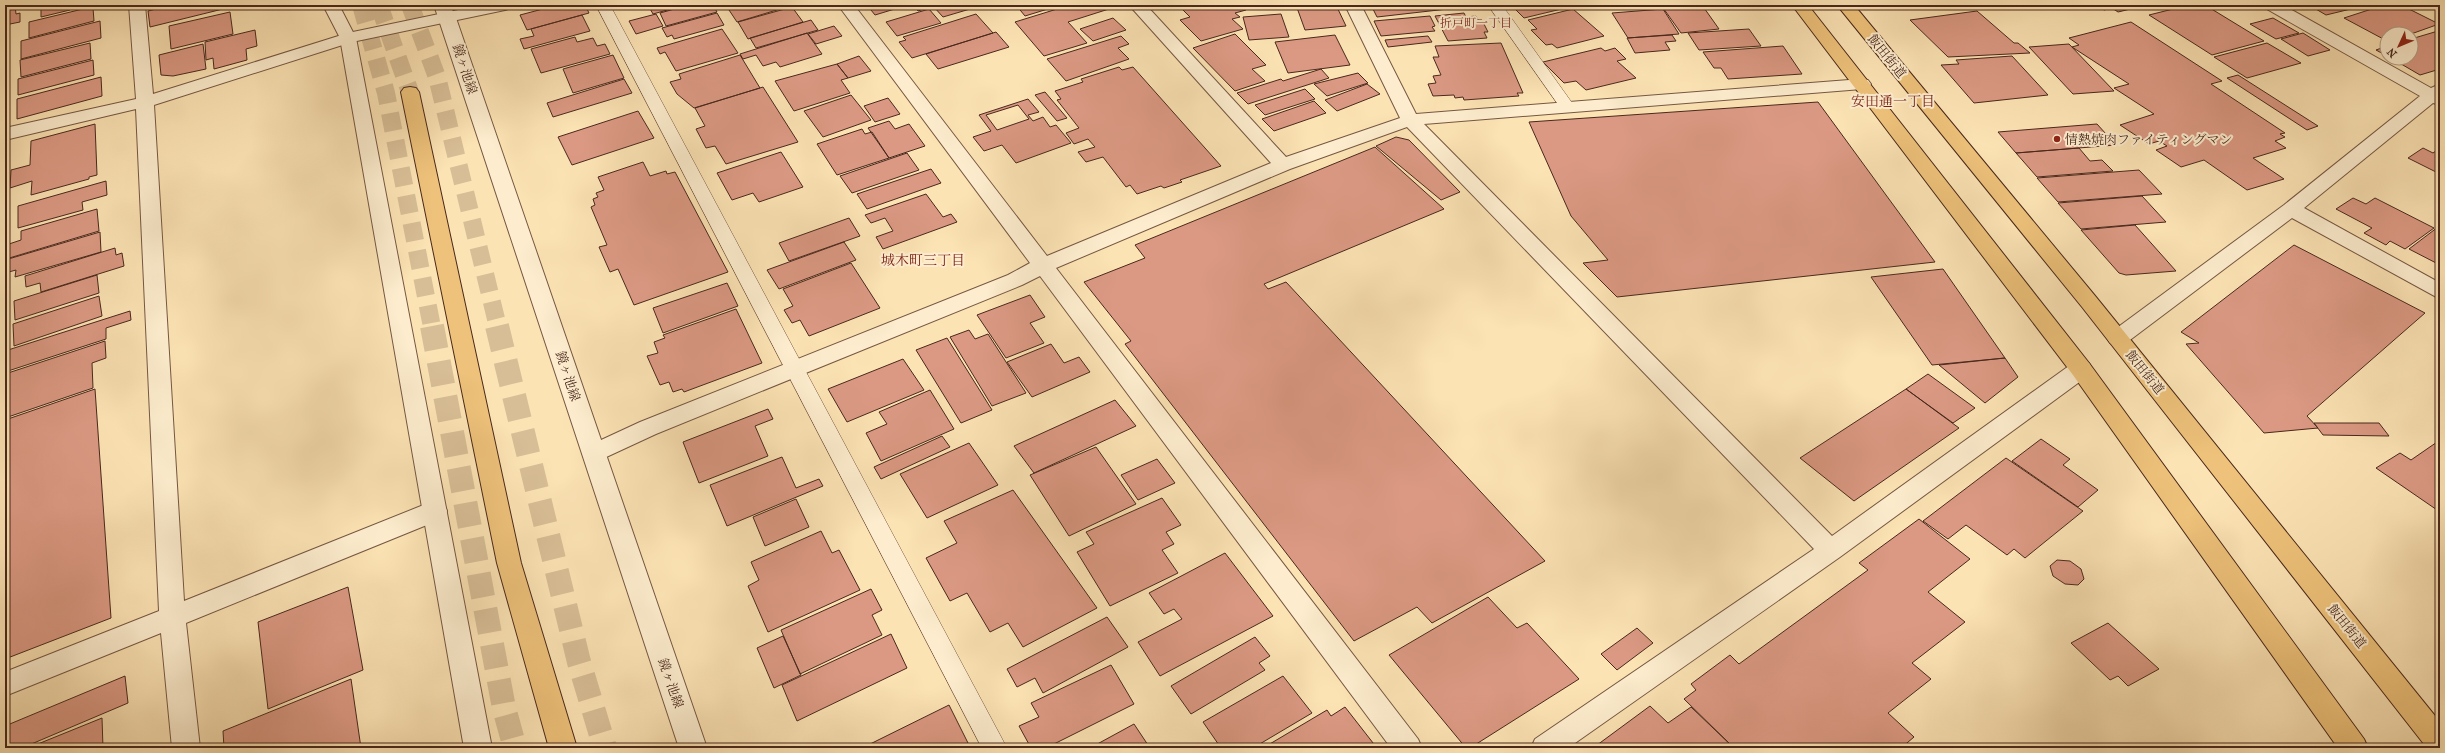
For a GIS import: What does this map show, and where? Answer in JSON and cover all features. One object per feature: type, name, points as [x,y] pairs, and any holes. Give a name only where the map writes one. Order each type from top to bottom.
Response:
[{"type":"highway","points":[[1800,5],[2081,369],[2354,748]]},
{"type":"highway","name":"飯田街道","points":[[1845,5],[2118,338],[2440,743]]},
{"type":"highway","points":[[410,92],[509,563],[564,748]]},
{"type":"street","points":[[137,5],[145,102],[172,617],[186,748]]},
{"type":"street","points":[[331,5],[348,38],[478,748]]},
{"type":"street","points":[[5,134],[145,102],[348,38],[445,12],[505,5]]},
{"type":"street","points":[[846,5],[1408,748]]},
{"type":"street","points":[[1137,5],[1283,165]]},
{"type":"street","points":[[1352,5],[1410,120],[1831,550]]},
{"type":"street","points":[[2118,338],[2291,209],[2437,95],[2271,5]]},
{"type":"street","name":"鏡ヶ池線","points":[[445,12],[693,748]]},
{"type":"street","points":[[594,453],[648,428],[1015,280],[1042,266],[1283,165],[1410,120],[1862,84]]},
{"type":"street","points":[[2291,209],[2440,292]]},
{"type":"street","points":[[1545,748],[1831,550],[2081,369]]},
{"type":"street","points":[[5,684],[435,511]]},
{"type":"lane","points":[[603,5],[995,748]]},
{"type":"lane","points":[[1495,5],[1567,107]]},
{"type":"building","points":[[5,5],[15,5],[16,14],[20,13],[20,22],[5,25]]},
{"type":"building","points":[[41,5],[70,5],[70,10],[41,17]]},
{"type":"building","points":[[159,5],[239,5],[150,27],[148,11],[160,8]]},
{"type":"building","points":[[558,5],[585,5],[589,13],[527,30],[520,15]]},
{"type":"building","points":[[648,5],[685,5],[653,14]]},
{"type":"building","points":[[689,5],[713,5],[717,12],[666,26],[660,13]]},
{"type":"building","points":[[735,5],[790,6],[737,22],[727,7]]},
{"type":"building","points":[[867,5],[895,5],[898,8],[875,15]]},
{"type":"building","points":[[913,5],[966,5],[970,9],[943,17],[933,6],[918,11]]},
{"type":"building","points":[[1016,5],[1061,5],[1025,16]]},
{"type":"building","points":[[1070,5],[1109,5],[1112,8],[1068,22],[1087,43],[1044,56],[1015,22]]},
{"type":"building","points":[[1178,5],[1241,5],[1246,10],[1235,13],[1240,17],[1232,19],[1243,29],[1201,41],[1180,20],[1190,17]]},
{"type":"building","points":[[1296,5],[1336,5],[1346,26],[1305,30]]},
{"type":"building","points":[[1371,5],[1463,5],[1465,7],[1377,17]]},
{"type":"building","points":[[1511,5],[1573,5],[1574,6],[1524,18]]},
{"type":"building","points":[[1661,5],[1702,5],[1719,29],[1681,33]]},
{"type":"building","points":[[2098,5],[2147,5],[2118,12],[2112,8],[2104,10]]},
{"type":"building","points":[[2189,5],[2205,5],[2264,41],[2212,55],[2149,15]]},
{"type":"building","points":[[2309,5],[2356,5],[2359,7],[2326,15]]},
{"type":"building","points":[[2384,5],[2401,5],[2439,24],[2419,31],[2419,26],[2379,26],[2379,37],[2344,18]]},
{"type":"building","points":[[792,7],[803,22],[748,39],[738,22]]},
{"type":"building","points":[[87,8],[93,8],[94,21],[29,38],[29,22]]},
{"type":"building","points":[[929,9],[941,23],[897,36],[886,22]]},
{"type":"building","points":[[1573,9],[1604,36],[1557,48],[1552,44],[1546,45],[1531,30],[1537,29],[1528,20]]},
{"type":"building","points":[[1663,9],[1679,34],[1628,38],[1612,13]]},
{"type":"building","points":[[1977,11],[2014,43],[2018,43],[2030,53],[1948,57],[1910,20]]},
{"type":"building","points":[[230,12],[233,34],[171,49],[169,26]]},
{"type":"building","points":[[717,13],[724,25],[674,39],[672,35],[667,37],[662,28]]},
{"type":"building","points":[[1464,13],[1466,17],[1476,16],[1478,20],[1482,20],[1488,32],[1484,32],[1487,38],[1448,41],[1435,16]]},
{"type":"building","points":[[656,14],[663,26],[636,34],[629,21]]},
{"type":"building","points":[[976,14],[993,33],[912,58],[899,42],[906,40],[903,37]]},
{"type":"building","points":[[1281,14],[1289,37],[1249,40],[1243,17]]},
{"type":"building","points":[[582,15],[590,31],[524,49],[520,39],[534,36],[531,29]]},
{"type":"building","points":[[1430,16],[1435,26],[1432,27],[1435,31],[1381,36],[1374,21]]},
{"type":"building","points":[[1113,18],[1126,30],[1093,41],[1080,29]]},
{"type":"building","points":[[2273,18],[2299,33],[2276,39],[2250,24]]},
{"type":"building","points":[[811,20],[818,30],[756,48],[750,38]]},
{"type":"building","points":[[100,21],[101,38],[21,59],[21,41]]},
{"type":"building","points":[[2131,22],[2222,81],[2211,84],[2285,133],[2280,134],[2285,137],[2275,141],[2286,148],[2253,158],[2284,179],[2247,190],[2204,160],[2181,167],[2156,150],[2167,146],[2159,141],[2149,144],[2120,125],[2154,114],[2114,88],[2129,84],[2072,47],[2079,45],[2069,38]]},
{"type":"building","points":[[834,26],[842,36],[816,44],[808,34]]},
{"type":"building","points":[[722,29],[738,53],[676,71],[665,52],[660,54],[657,48]]},
{"type":"building","points":[[1749,29],[1761,46],[1699,50],[1688,33]]},
{"type":"building","points":[[255,30],[257,46],[246,49],[247,60],[214,69],[213,58],[206,60],[205,42]]},
{"type":"building","points":[[2438,31],[2440,32],[2440,69],[2420,75],[2405,66],[2419,66],[2419,37]]},
{"type":"building","points":[[996,32],[1009,47],[938,69],[926,54]]},
{"type":"building","points":[[807,33],[822,54],[780,67],[776,62],[763,66],[756,55],[743,59],[740,54]]},
{"type":"building","points":[[2303,33],[2330,50],[2308,56],[2281,39]]},
{"type":"building","points":[[1235,34],[1266,65],[1252,69],[1265,81],[1235,91],[1193,48]]},
{"type":"building","points":[[1335,35],[1350,65],[1288,73],[1275,42]]},
{"type":"building","points":[[1672,35],[1676,41],[1665,42],[1670,50],[1635,53],[1627,38]]},
{"type":"building","points":[[1121,36],[1129,44],[1118,48],[1129,59],[1066,81],[1047,59]]},
{"type":"building","points":[[1428,36],[1432,42],[1388,47],[1385,40]]},
{"type":"building","points":[[575,37],[577,42],[593,38],[597,46],[605,44],[610,54],[541,73],[531,49]]},
{"type":"building","points":[[90,43],[91,59],[21,77],[20,60]]},
{"type":"building","points":[[1501,43],[1523,93],[1517,93],[1519,96],[1464,100],[1463,97],[1455,98],[1454,95],[1433,96],[1428,84],[1436,83],[1433,76],[1441,75],[1433,57],[1439,57],[1435,46]]},
{"type":"building","points":[[2267,43],[2301,63],[2247,78],[2214,57]]},
{"type":"building","points":[[203,44],[206,69],[173,76],[161,75],[159,55]]},
{"type":"building","points":[[2069,44],[2114,91],[2073,94],[2029,47]]},
{"type":"building","points":[[1783,46],[1802,74],[1728,79],[1721,68],[1714,68],[1703,52]]},
{"type":"building","points":[[1601,48],[1605,51],[1615,48],[1626,59],[1617,61],[1636,78],[1586,90],[1576,81],[1564,83],[1543,62]]},
{"type":"building","points":[[613,55],[624,78],[573,93],[563,69]]},
{"type":"building","points":[[740,55],[760,88],[694,108],[677,94],[670,82],[681,79],[679,74]]},
{"type":"building","points":[[859,56],[871,71],[848,78],[837,64]]},
{"type":"building","points":[[2012,56],[2048,95],[1974,103],[1941,65],[1959,64],[1956,60]]},
{"type":"building","points":[[93,60],[94,75],[18,95],[18,79]]},
{"type":"building","points":[[837,64],[848,78],[841,80],[850,93],[794,111],[775,81]]},
{"type":"building","points":[[1119,67],[1122,70],[1133,67],[1221,166],[1180,180],[1182,182],[1164,188],[1161,186],[1137,194],[1130,185],[1126,187],[1103,157],[1086,162],[1078,152],[1095,147],[1088,139],[1074,144],[1066,133],[1079,128],[1057,100],[1061,99],[1055,91],[1083,82],[1081,79]]},
{"type":"building","points":[[1321,69],[1329,78],[1248,104],[1237,93],[1281,79],[1283,81]]},
{"type":"building","points":[[1358,73],[1368,83],[1327,96],[1314,84]]},
{"type":"building","points":[[2238,75],[2318,126],[2307,130],[2227,78]]},
{"type":"building","points":[[101,77],[102,96],[17,119],[17,99]]},
{"type":"building","points":[[624,79],[632,93],[553,117],[547,103]]},
{"type":"building","points":[[1367,84],[1380,94],[1337,111],[1325,100]]},
{"type":"building","points":[[763,87],[798,142],[726,164],[715,146],[706,148],[696,129],[705,126],[695,108]]},
{"type":"building","points":[[1305,89],[1315,99],[1265,115],[1255,105]]},
{"type":"building","points":[[1045,92],[1067,118],[1057,121],[1035,95]]},
{"type":"building","points":[[851,95],[871,120],[823,137],[804,111]]},
{"type":"building","points":[[888,98],[900,114],[875,122],[864,106]]},
{"type":"building","points":[[1028,99],[1039,112],[1028,115],[1033,121],[1043,117],[1050,127],[1056,125],[1071,143],[1016,163],[1002,145],[984,151],[973,137],[991,131],[979,115]],"holes":[[[1018,105],[1029,119],[997,130],[986,115]]]},
{"type":"building","points":[[1314,101],[1326,113],[1274,131],[1262,119]]},
{"type":"building","points":[[1818,102],[1935,262],[1617,297],[1583,263],[1608,260],[1571,216],[1529,122]]},
{"type":"building","points":[[638,111],[654,138],[572,165],[558,137]]},
{"type":"building","points":[[889,121],[895,129],[909,124],[925,146],[889,158],[868,128]]},
{"type":"building","points":[[95,124],[97,175],[89,177],[89,179],[31,195],[32,181],[10,188],[11,170],[30,165],[31,141]]},
{"type":"building","name":"情熱焼肉ファイティングマン","points":[[2097,124],[2116,145],[2016,153],[1998,132]]},
{"type":"building","points":[[862,129],[865,134],[872,132],[889,158],[837,175],[817,144]]},
{"type":"building","points":[[1396,137],[1409,140],[1460,192],[1441,200],[1376,146]]},
{"type":"building","points":[[1375,147],[1444,209],[1264,284],[1268,289],[1286,282],[1545,561],[1432,623],[1417,607],[1354,641],[1125,344],[1131,341],[1084,282],[1145,258],[1135,245]]},
{"type":"building","points":[[2079,148],[2090,161],[2102,160],[2113,171],[2037,177],[2016,153]]},
{"type":"building","points":[[2423,148],[2433,153],[2440,148],[2440,174],[2408,158]]},
{"type":"building","points":[[781,152],[803,187],[759,202],[753,193],[732,200],[717,173]]},
{"type":"building","points":[[907,153],[919,170],[852,193],[840,176]]},
{"type":"building","points":[[643,162],[650,176],[666,171],[667,174],[675,172],[728,272],[634,305],[618,269],[610,272],[599,247],[607,245],[591,207],[595,205],[593,199],[598,197],[596,193],[604,190],[598,177]]},
{"type":"building","points":[[931,169],[941,183],[867,209],[857,194]]},
{"type":"building","points":[[2139,170],[2162,194],[2058,202],[2037,178]]},
{"type":"building","points":[[106,181],[107,195],[82,202],[83,210],[18,228],[18,206]]},
{"type":"building","points":[[926,194],[943,217],[951,214],[957,222],[883,249],[876,237],[893,231],[885,218],[871,223],[865,215]]},
{"type":"building","points":[[2142,196],[2166,222],[2081,229],[2058,203]]},
{"type":"building","points":[[2353,198],[2366,204],[2375,198],[2434,228],[2405,249],[2390,241],[2386,245],[2364,233],[2372,228],[2336,209]]},
{"type":"building","points":[[9,206],[9,233],[5,234],[5,207]]},
{"type":"building","points":[[97,209],[99,231],[6,259],[6,245],[21,240],[21,231]]},
{"type":"building","points":[[849,218],[860,236],[789,261],[779,243]]},
{"type":"building","points":[[2135,225],[2176,271],[2126,275],[2119,273],[2081,230]]},
{"type":"building","points":[[2438,227],[2440,228],[2440,265],[2409,249]]},
{"type":"building","points":[[100,232],[101,252],[15,277],[16,270],[5,273],[5,260]]},
{"type":"building","points":[[844,242],[856,260],[779,289],[767,270]]},
{"type":"building","points":[[2294,245],[2425,313],[2307,416],[2318,428],[2264,433],[2186,344],[2199,343],[2181,332]]},
{"type":"building","points":[[115,248],[116,255],[122,253],[124,266],[41,292],[40,283],[26,287],[25,276]]},
{"type":"building","points":[[851,263],[880,308],[809,336],[800,320],[792,323],[784,310],[793,306],[783,289]]},
{"type":"building","points":[[1943,269],[2005,358],[1932,365],[1871,277]]},
{"type":"building","points":[[97,275],[99,293],[15,320],[14,301]]},
{"type":"building","points":[[727,283],[738,306],[663,333],[653,308]]},
{"type":"building","points":[[1030,295],[1045,317],[1030,323],[1044,343],[1006,358],[977,315]]},
{"type":"building","points":[[99,296],[102,316],[14,346],[13,324]]},
{"type":"building","points":[[736,309],[762,363],[684,392],[682,389],[673,392],[669,382],[660,385],[647,356],[658,353],[654,342],[665,338],[663,335]]},
{"type":"building","points":[[130,311],[131,320],[106,328],[106,339],[8,371],[8,350]]},
{"type":"building","points":[[969,330],[975,339],[988,334],[1026,393],[992,406],[950,337]]},
{"type":"building","points":[[947,338],[992,410],[961,423],[916,350]]},
{"type":"building","points":[[105,341],[106,358],[92,363],[93,388],[5,418],[5,374]]},
{"type":"building","points":[[1051,344],[1064,363],[1079,357],[1090,372],[1032,397],[1007,362]]},
{"type":"building","points":[[2005,358],[2018,377],[1985,403],[1939,365]]},
{"type":"building","points":[[903,359],[924,390],[847,422],[828,389]]},
{"type":"building","points":[[1928,374],[1975,408],[1953,423],[1906,389]]},
{"type":"building","points":[[95,389],[111,618],[5,659],[5,420]]},
{"type":"building","points":[[1906,389],[1959,428],[1854,501],[1800,458]]},
{"type":"building","points":[[930,390],[954,429],[881,461],[866,433],[887,424],[879,412]]},
{"type":"building","points":[[1115,400],[1136,426],[1034,473],[1014,446]]},
{"type":"building","points":[[768,409],[773,419],[755,426],[768,456],[699,483],[683,442]]},
{"type":"building","points":[[2314,423],[2379,423],[2389,436],[2323,435]]},
{"type":"building","points":[[942,436],[950,447],[881,479],[874,467]]},
{"type":"building","points":[[2041,439],[2070,459],[2063,465],[2098,490],[2078,507],[2012,461]]},
{"type":"building","points":[[2440,440],[2440,512],[2376,468],[2400,453],[2411,460]]},
{"type":"building","points":[[969,443],[998,485],[927,518],[900,474]]},
{"type":"building","points":[[1096,447],[1136,504],[1069,536],[1030,475]]},
{"type":"building","points":[[782,457],[796,488],[819,479],[823,486],[727,526],[710,485]]},
{"type":"building","points":[[2006,458],[2083,511],[2025,558],[2014,549],[2007,555],[1966,525],[1948,539],[1923,521]]},
{"type":"building","points":[[1157,459],[1175,483],[1138,500],[1121,475]]},
{"type":"building","points":[[1013,490],[1097,608],[1023,647],[1008,623],[990,632],[967,593],[950,601],[926,558],[957,543],[944,521]]},
{"type":"building","points":[[1162,498],[1181,525],[1166,532],[1174,544],[1162,550],[1178,573],[1110,606],[1077,552],[1094,544],[1086,532]]},
{"type":"building","points":[[796,499],[809,527],[765,546],[753,517]]},
{"type":"building","points":[[1919,519],[1970,559],[1928,592],[1965,622],[1912,663],[1931,679],[1888,713],[1914,737],[1901,748],[1734,748],[1684,699],[1696,690],[1691,684],[1730,655],[1739,664],[1868,570],[1859,563]]},
{"type":"building","points":[[821,531],[832,553],[839,550],[860,590],[768,632],[748,586],[759,580],[751,562]]},
{"type":"building","points":[[1225,553],[1273,616],[1160,676],[1138,642],[1182,619],[1174,609],[1164,614],[1149,593]]},
{"type":"building","points":[[2057,560],[2070,561],[2081,569],[2084,579],[2078,585],[2065,584],[2053,576],[2050,566]]},
{"type":"building","points":[[348,587],[363,670],[268,709],[258,622]]},
{"type":"building","points":[[871,589],[882,610],[872,615],[882,635],[800,674],[781,630]]},
{"type":"building","points":[[1488,597],[1517,628],[1527,623],[1579,679],[1470,748],[1466,748],[1389,655]]},
{"type":"building","points":[[1107,617],[1128,647],[1043,693],[1035,678],[1017,687],[1007,669]]},
{"type":"building","points":[[2108,623],[2159,669],[2128,686],[2118,676],[2110,680],[2071,643]]},
{"type":"building","points":[[1637,628],[1653,643],[1617,670],[1601,654]]},
{"type":"building","points":[[891,634],[907,668],[797,721],[782,685]]},
{"type":"building","points":[[783,636],[801,675],[774,688],[757,648]]},
{"type":"building","points":[[1255,637],[1270,656],[1259,663],[1265,670],[1191,714],[1171,686]]},
{"type":"building","points":[[1111,665],[1134,704],[1046,748],[1031,748],[1019,726],[1039,717],[1031,703]]},
{"type":"building","points":[[125,676],[128,703],[22,748],[5,748],[5,726]]},
{"type":"building","points":[[1283,676],[1312,713],[1253,748],[1221,748],[1203,722]]},
{"type":"building","points":[[351,679],[361,748],[224,748],[223,731]]},
{"type":"building","points":[[949,705],[968,743],[959,748],[862,748]]},
{"type":"building","points":[[1650,706],[1668,723],[1691,707],[1734,748],[1593,748]]},
{"type":"building","points":[[1345,707],[1377,748],[1263,748],[1327,710],[1331,716]]},
{"type":"building","points":[[102,718],[103,748],[28,748]]},
{"type":"building","points":[[1134,724],[1150,748],[1090,748]]},
{"type":"tunnel","points":[[361,5],[386,93],[432,327]]},
{"type":"tunnel","points":[[379,5],[410,92]]},
{"type":"tunnel","points":[[410,5],[437,77],[498,327]]},
{"type":"tunnel","points":[[432,326],[504,708],[515,748]]},
{"type":"tunnel","points":[[497,326],[579,662],[605,748]]},
{"type":"place","name":"情熱焼肉ファイティングマン","points":[[2057,139]]},
{"type":"district","name":"折戸町一丁目","points":[[1476,23]]},
{"type":"district","name":"安田通一丁目","points":[[1893,101]]},
{"type":"district","name":"城木町三丁目","points":[[923,260]]}]
